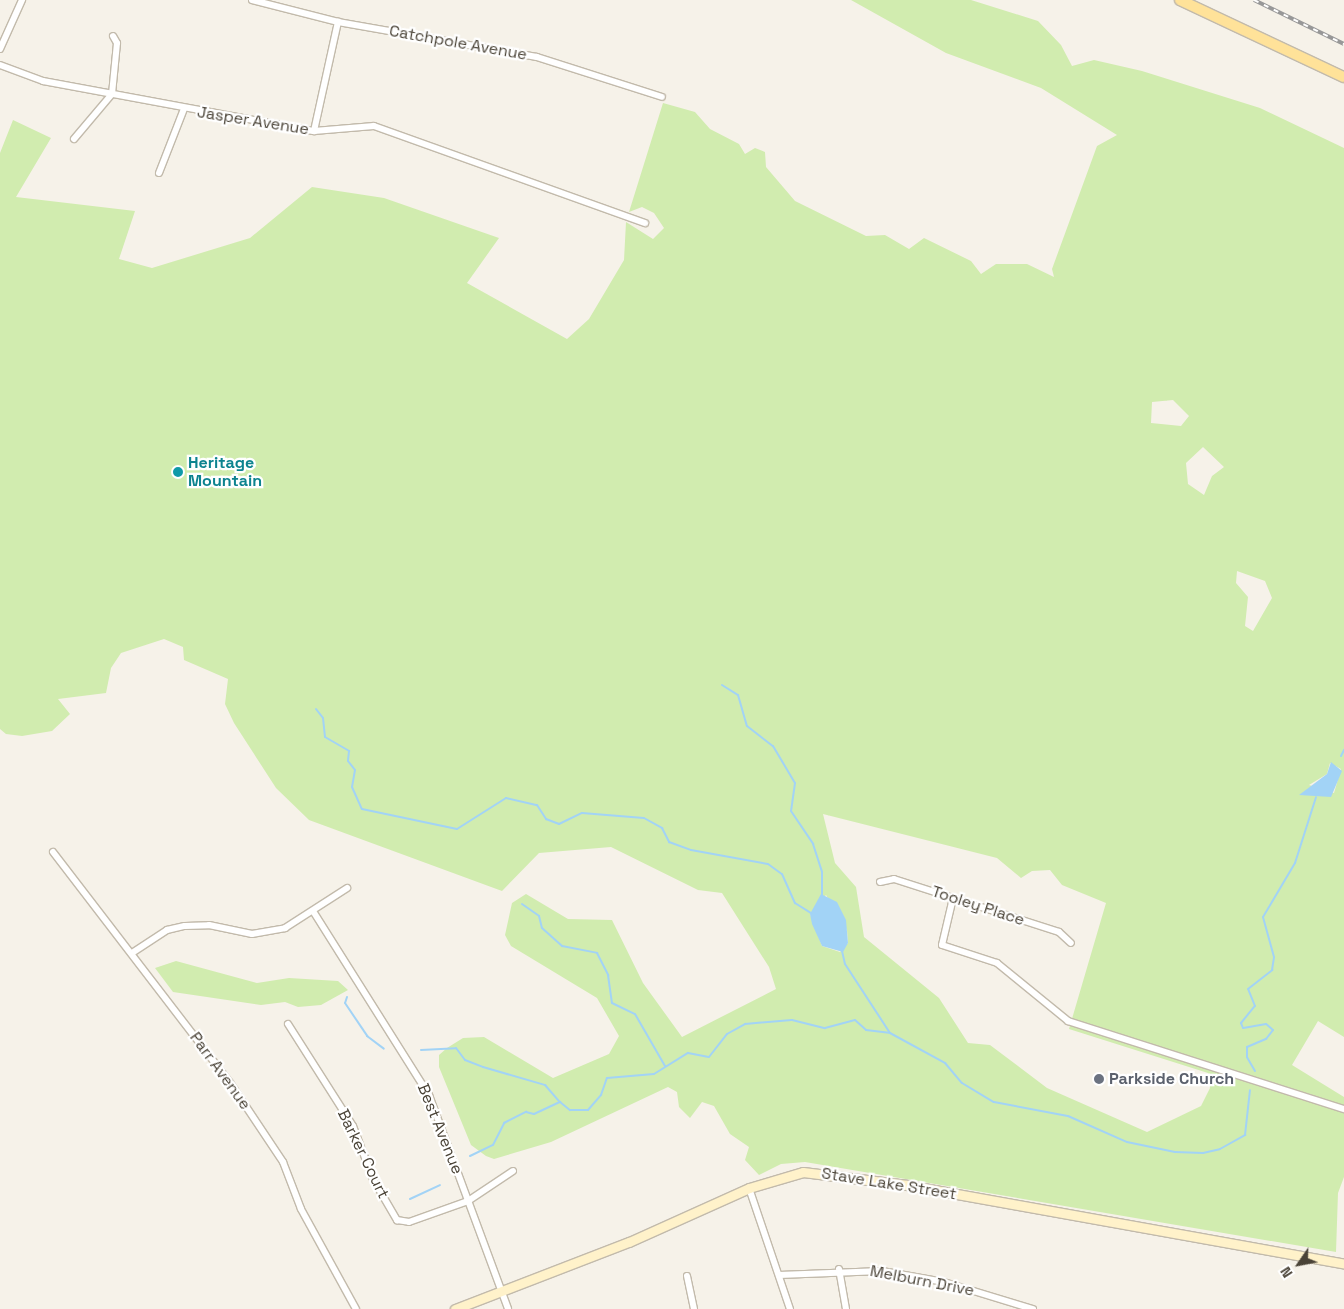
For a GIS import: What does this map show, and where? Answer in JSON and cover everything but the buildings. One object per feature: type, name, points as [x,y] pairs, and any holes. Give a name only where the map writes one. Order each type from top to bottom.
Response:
[{"type":"main road","points":[[1180,0],[1344,77]]},
{"type":"main road","name":"Stave Lake Street","points":[[455,1309],[503,1293],[749,1188],[794,1173],[834,1174],[1344,1264]]},
{"type":"street","points":[[0,49],[22,0]]},
{"type":"street","name":"Catchpole Avenue","points":[[252,0],[338,22],[537,57],[662,96]]},
{"type":"street","points":[[314,131],[338,22]]},
{"type":"street","points":[[74,139],[112,94],[117,43],[113,36]]},
{"type":"street","name":"Jasper Avenue","points":[[0,65],[43,81],[184,109],[314,131],[374,126],[645,223]]},
{"type":"street","points":[[159,173],[184,109]]},
{"type":"street","name":"Parr Avenue","points":[[53,852],[215,1061],[283,1162],[301,1209],[356,1309]]},
{"type":"street","name":"Tooley Place","points":[[880,882],[894,880],[953,898],[1059,932],[1071,943]]},
{"type":"street","points":[[132,953],[174,928],[209,925],[263,934],[285,928],[348,888]]},
{"type":"street","points":[[953,898],[942,945],[997,963],[1068,1021],[1344,1109]]},
{"type":"street","name":"Best Avenue","points":[[313,911],[424,1085],[508,1309]]},
{"type":"street","name":"Barker Court","points":[[288,1024],[353,1126],[373,1179],[394,1218],[409,1222],[468,1201]]},
{"type":"street","points":[[468,1201],[513,1171]]},
{"type":"street","points":[[749,1188],[790,1309]]},
{"type":"street","points":[[839,1269],[846,1309]]},
{"type":"street","name":"Melburn Drive","points":[[779,1275],[839,1269],[882,1271],[944,1282],[1033,1309]]},
{"type":"street","points":[[687,1276],[694,1309]]},
{"type":"green space","points":[[851,0],[971,0],[1038,21],[1061,45],[1072,66],[1094,60],[1142,71],[1260,108],[1344,148],[1344,1037],[1318,1021],[1292,1065],[1344,1097],[1344,1177],[1338,1193],[1336,1252],[805,1162],[781,1164],[759,1175],[745,1160],[749,1147],[730,1134],[714,1106],[702,1102],[690,1118],[679,1107],[677,1092],[668,1087],[551,1142],[494,1159],[486,1156],[471,1145],[439,1067],[439,1055],[463,1038],[484,1037],[553,1078],[609,1054],[619,1036],[597,998],[511,946],[505,935],[512,903],[526,894],[568,919],[612,920],[643,983],[682,1037],[776,989],[769,967],[722,893],[698,890],[611,847],[539,853],[502,891],[309,820],[276,788],[234,723],[225,704],[228,679],[184,660],[183,647],[164,639],[121,653],[111,668],[106,693],[58,699],[70,714],[52,731],[22,736],[6,734],[0,729],[0,153],[13,120],[51,138],[16,197],[135,211],[119,259],[152,268],[250,238],[312,187],[384,198],[499,238],[467,283],[567,339],[589,319],[624,260],[626,222],[653,239],[664,228],[654,213],[642,207],[629,212],[663,103],[695,112],[710,129],[739,144],[745,154],[755,148],[765,152],[766,167],[795,201],[866,236],[885,235],[909,249],[924,238],[971,261],[981,274],[996,264],[1027,264],[1054,277],[1052,269],[1097,146],[1117,135],[1041,88],[946,53]],"holes":[[[1173,400],[1189,416],[1181,426],[1151,423],[1152,402]],[[1203,447],[1224,467],[1212,476],[1204,495],[1188,484],[1186,463]],[[1237,571],[1265,581],[1272,598],[1253,631],[1245,626],[1248,597],[1236,583]],[[1330,763],[1341,769],[1334,793],[1309,785],[1327,774]],[[823,814],[997,858],[1021,878],[1032,871],[1050,870],[1062,885],[1106,903],[1069,1029],[1208,1073],[1210,1088],[1201,1106],[1147,1132],[1047,1088],[990,1045],[968,1043],[939,998],[864,937],[856,887],[835,863]],[[826,895],[847,930],[848,943],[840,952],[822,946],[810,914]]]},
{"type":"green space","points":[[176,961],[257,983],[289,978],[338,981],[348,990],[321,1005],[298,1007],[285,1002],[261,1005],[173,992],[155,968]]},
{"type":"water","points":[[1331,762],[1342,771],[1331,797],[1299,795],[1327,774]]},
{"type":"water","points":[[821,894],[837,902],[846,920],[848,943],[843,952],[822,946],[812,924],[810,914]]},
{"type":"waterway","points":[[722,685],[738,695],[747,726],[773,746],[795,783],[791,811],[813,844],[822,872],[822,895]]},
{"type":"waterway","points":[[316,709],[323,718],[325,737],[349,751],[348,761],[355,770],[352,787],[362,809],[457,829],[506,798],[537,805],[546,819],[559,824],[582,813],[644,818],[662,828],[669,842],[691,850],[768,864],[782,874],[795,903],[811,913]]},
{"type":"waterway","points":[[1341,756],[1344,750]]},
{"type":"waterway","points":[[1255,1071],[1247,1057],[1247,1047],[1266,1039],[1273,1030],[1266,1024],[1243,1028],[1241,1023],[1255,1006],[1248,989],[1272,970],[1274,957],[1263,917],[1295,863],[1316,797]]},
{"type":"waterway","points":[[522,904],[539,916],[542,928],[562,946],[597,953],[608,975],[612,1003],[635,1014],[665,1066]]},
{"type":"waterway","points":[[842,951],[845,964],[890,1033],[945,1063],[962,1083],[994,1102],[1068,1116],[1127,1142],[1175,1152],[1203,1153],[1220,1149],[1245,1135],[1250,1090]]},
{"type":"waterway","points":[[347,997],[345,1003],[367,1036],[384,1049]]},
{"type":"waterway","points":[[470,1156],[493,1145],[504,1123],[526,1112],[534,1114],[560,1102],[570,1110],[588,1110],[601,1095],[607,1078],[654,1074],[688,1053],[709,1057],[727,1034],[745,1024],[792,1020],[825,1028],[855,1020],[866,1030],[889,1033]]},
{"type":"waterway","points":[[421,1050],[456,1048],[465,1060],[545,1085],[559,1101]]},
{"type":"waterway","points":[[410,1199],[440,1185]]},
{"type":"railway","points":[[1254,0],[1344,44]]},
{"type":"place","name":"Heritage Mountain","points":[[178,472]]},
{"type":"place","name":"Parkside Church","points":[[1099,1079]]}]
